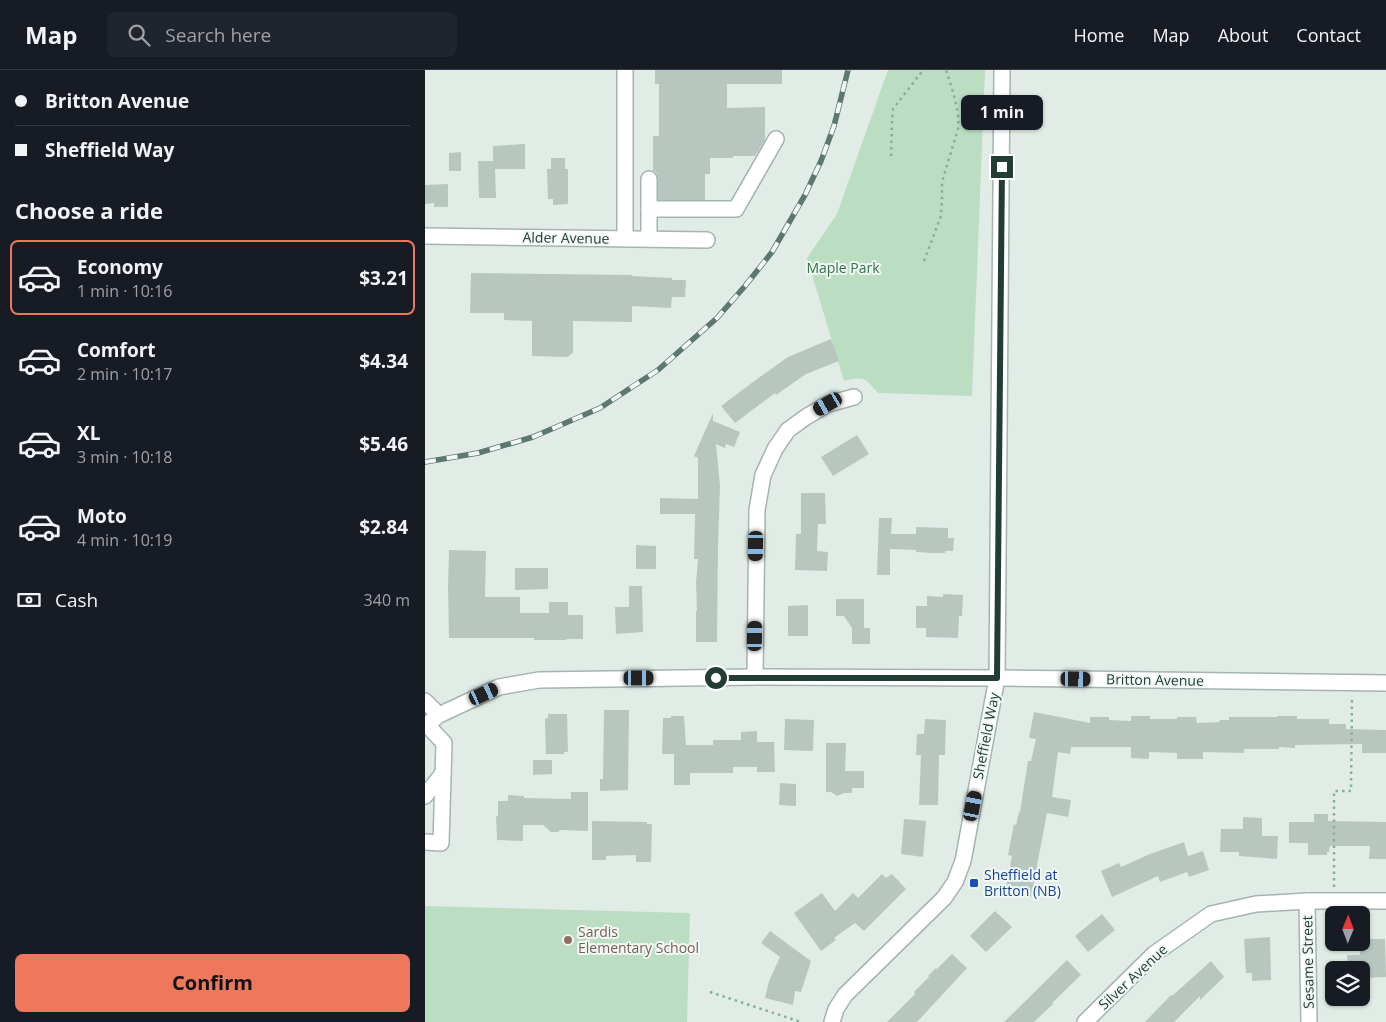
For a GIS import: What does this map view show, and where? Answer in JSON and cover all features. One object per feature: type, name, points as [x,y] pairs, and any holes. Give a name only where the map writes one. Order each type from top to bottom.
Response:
[{"type":"street","points":[[625,70],[625,239]]},
{"type":"street","name":"Sheffield Way","points":[[832,1022],[836,1009],[845,995],[944,898],[955,882],[963,861],[997,678],[1003,70]]},
{"type":"street","points":[[649,209],[736,209],[775,139]]},
{"type":"street","points":[[649,179],[649,239]]},
{"type":"street","name":"Alder Avenue","points":[[425,236],[707,240]]},
{"type":"street","points":[[755,677],[757,510],[763,475],[775,449],[788,430],[828,404],[854,397]]},
{"type":"street","name":"Britton Avenue","points":[[426,725],[439,715],[499,687],[539,680],[755,677],[1386,683]]},
{"type":"street","points":[[425,702],[439,715]]},
{"type":"street","points":[[425,842],[441,843],[444,743],[426,725]]},
{"type":"street","points":[[425,796],[443,773]]},
{"type":"street","name":"Silver Avenue","points":[[1085,1022],[1154,954],[1211,914],[1256,904],[1386,900]]},
{"type":"street","name":"Sesame Street","points":[[1307,901],[1309,1022]]},
{"type":"path","points":[[891,156],[893,109],[923,70]]},
{"type":"path","points":[[924,261],[941,216],[943,182],[959,122],[947,70]]},
{"type":"path","points":[[1334,901],[1334,791],[1351,791],[1352,683]]},
{"type":"path","points":[[709,992],[801,1022]]},
{"type":"green space","name":"Maple Park","points":[[888,70],[985,70],[972,396],[878,393],[867,381],[856,379],[844,381],[807,258],[837,214]]},
{"type":"green space","name":"Sardis Elementary School","points":[[425,906],[690,913],[687,1022],[425,1022]]},
{"type":"building","points":[[655,70],[782,70],[782,84],[727,84],[727,108],[765,107],[765,140],[755,156],[710,158],[710,174],[705,174],[705,200],[658,200],[658,179],[656,172],[653,171],[653,136],[659,136],[659,84],[655,84]]},
{"type":"building","points":[[525,144],[525,169],[495,169],[496,198],[479,198],[478,161],[493,161],[493,146]]},
{"type":"building","points":[[461,152],[461,171],[449,171],[449,153]]},
{"type":"building","points":[[551,158],[565,158],[565,169],[568,169],[568,204],[553,205],[553,199],[548,199],[547,169],[551,169]]},
{"type":"building","points":[[448,184],[448,207],[434,207],[434,203],[425,204],[425,185]]},
{"type":"building","points":[[471,273],[632,275],[672,278],[672,280],[686,280],[685,297],[672,297],[671,308],[632,306],[632,322],[573,321],[573,353],[567,357],[532,356],[532,321],[504,320],[504,313],[470,313]]},
{"type":"building","points":[[831,339],[839,361],[806,374],[776,395],[775,393],[735,423],[721,406],[788,357]]},
{"type":"building","points":[[713,413],[713,421],[740,432],[734,447],[726,444],[725,448],[716,444],[720,486],[717,642],[696,642],[698,559],[694,559],[695,514],[660,514],[660,498],[698,499],[698,458],[694,456]]},
{"type":"building","points":[[857,435],[869,454],[833,476],[821,457]]},
{"type":"building","points":[[801,493],[825,493],[826,524],[818,524],[817,551],[828,552],[827,571],[795,570],[796,534],[801,534]]},
{"type":"building","points":[[879,518],[892,518],[891,534],[916,534],[916,527],[948,528],[948,538],[954,538],[953,551],[932,553],[890,549],[890,575],[877,575]]},
{"type":"building","points":[[636,545],[656,546],[656,569],[636,569]]},
{"type":"building","points":[[449,550],[486,551],[485,597],[520,597],[520,613],[549,613],[549,602],[568,602],[568,615],[583,615],[583,639],[449,638]]},
{"type":"building","points":[[515,568],[548,568],[548,589],[515,590]]},
{"type":"building","points":[[629,586],[642,586],[643,632],[616,634],[615,607],[629,607]]},
{"type":"building","points":[[943,594],[963,595],[962,616],[959,616],[958,638],[926,637],[926,628],[916,628],[916,606],[927,606],[927,596],[943,597]]},
{"type":"building","points":[[836,599],[864,599],[864,628],[870,628],[870,644],[852,644],[852,628],[844,616],[836,616]]},
{"type":"building","points":[[808,605],[808,636],[788,636],[788,606]]},
{"type":"building","points":[[604,710],[629,710],[628,790],[600,791],[600,779],[603,779]]},
{"type":"building","points":[[1034,712],[1090,723],[1090,717],[1109,717],[1109,720],[1131,721],[1131,716],[1150,716],[1150,719],[1196,717],[1197,723],[1219,722],[1220,720],[1229,720],[1229,717],[1297,716],[1297,719],[1329,719],[1329,724],[1346,724],[1346,729],[1386,730],[1386,753],[1362,753],[1362,744],[1295,745],[1295,748],[1244,749],[1244,753],[1203,752],[1203,759],[1177,759],[1177,753],[1149,752],[1149,759],[1131,758],[1131,747],[1071,747],[1070,754],[1058,752],[1052,797],[1071,800],[1068,817],[1047,813],[1031,897],[1005,893],[1012,856],[1008,855],[1014,824],[1016,825],[1020,812],[1028,761],[1031,761],[1036,739],[1029,738]]},
{"type":"building","points":[[548,714],[567,714],[568,752],[564,752],[564,754],[546,754],[545,719],[548,718]]},
{"type":"building","points":[[671,716],[684,716],[686,745],[713,745],[713,740],[741,740],[741,732],[757,731],[757,742],[774,742],[775,772],[757,772],[757,767],[733,767],[733,773],[690,773],[690,785],[674,785],[674,754],[662,754],[663,718],[671,718]]},
{"type":"building","points":[[785,719],[814,720],[813,751],[784,750]]},
{"type":"building","points":[[925,719],[946,720],[945,755],[939,755],[938,805],[919,805],[921,755],[916,755],[917,734],[924,734]]},
{"type":"building","points":[[826,743],[846,743],[845,771],[864,771],[864,788],[852,788],[852,793],[844,793],[837,796],[831,792],[826,792]]},
{"type":"building","points":[[533,760],[552,760],[552,774],[533,775]]},
{"type":"building","points":[[780,783],[796,784],[796,806],[779,805]]},
{"type":"building","points":[[571,792],[588,792],[588,831],[560,830],[558,832],[551,832],[543,825],[523,825],[523,841],[497,840],[496,816],[498,816],[498,801],[508,801],[508,795],[524,796],[524,798],[571,799]]},
{"type":"building","points":[[1314,814],[1328,814],[1328,821],[1386,822],[1386,859],[1369,859],[1370,846],[1330,846],[1327,855],[1308,855],[1308,843],[1289,843],[1289,822],[1314,822]]},
{"type":"building","points":[[1243,817],[1262,818],[1262,836],[1278,836],[1277,859],[1239,856],[1239,852],[1220,852],[1221,829],[1243,829]]},
{"type":"building","points":[[904,819],[926,821],[923,857],[901,854]]},
{"type":"building","points":[[592,821],[647,822],[647,824],[652,824],[651,862],[636,862],[636,855],[606,856],[606,860],[592,860]]},
{"type":"building","points":[[1184,842],[1188,856],[1203,851],[1209,870],[1189,877],[1187,872],[1160,882],[1158,876],[1112,897],[1101,871],[1119,863],[1121,867]]},
{"type":"building","points":[[882,874],[886,878],[892,874],[906,889],[864,931],[855,923],[834,938],[836,940],[821,951],[794,913],[822,893],[835,911],[853,893],[858,898]]},
{"type":"building","points":[[995,911],[1012,927],[986,952],[970,936]]},
{"type":"building","points":[[1102,914],[1115,930],[1088,952],[1075,936]]},
{"type":"building","points":[[770,931],[811,961],[801,992],[795,991],[793,1005],[765,998],[769,981],[780,957],[761,943]]},
{"type":"building","points":[[1270,937],[1271,980],[1252,981],[1252,973],[1246,973],[1244,939]]},
{"type":"building","points":[[1370,939],[1385,939],[1386,977],[1370,978],[1370,961],[1347,961],[1347,955],[1360,955],[1360,951],[1370,951]]},
{"type":"building","points":[[952,954],[967,968],[917,1022],[887,1022],[915,994],[914,992],[928,976]]},
{"type":"building","points":[[1067,960],[1081,975],[1053,1004],[1034,1022],[1004,1022]]},
{"type":"building","points":[[1211,961],[1224,977],[1200,1000],[1200,996],[1174,1022],[1145,1022],[1171,995]]},
{"type":"railway","points":[[425,462],[478,453],[533,437],[600,408],[658,370],[717,318],[772,252],[805,195],[821,161],[834,126],[848,70]]},
{"type":"place","name":"Sheffield at Britton (NB)","points":[[974,883]]},
{"type":"place","name":"Sardis Elementary School","points":[[568,940]]},
{"type":"route","points":[[716,678],[997,678],[1002,167]]}]
